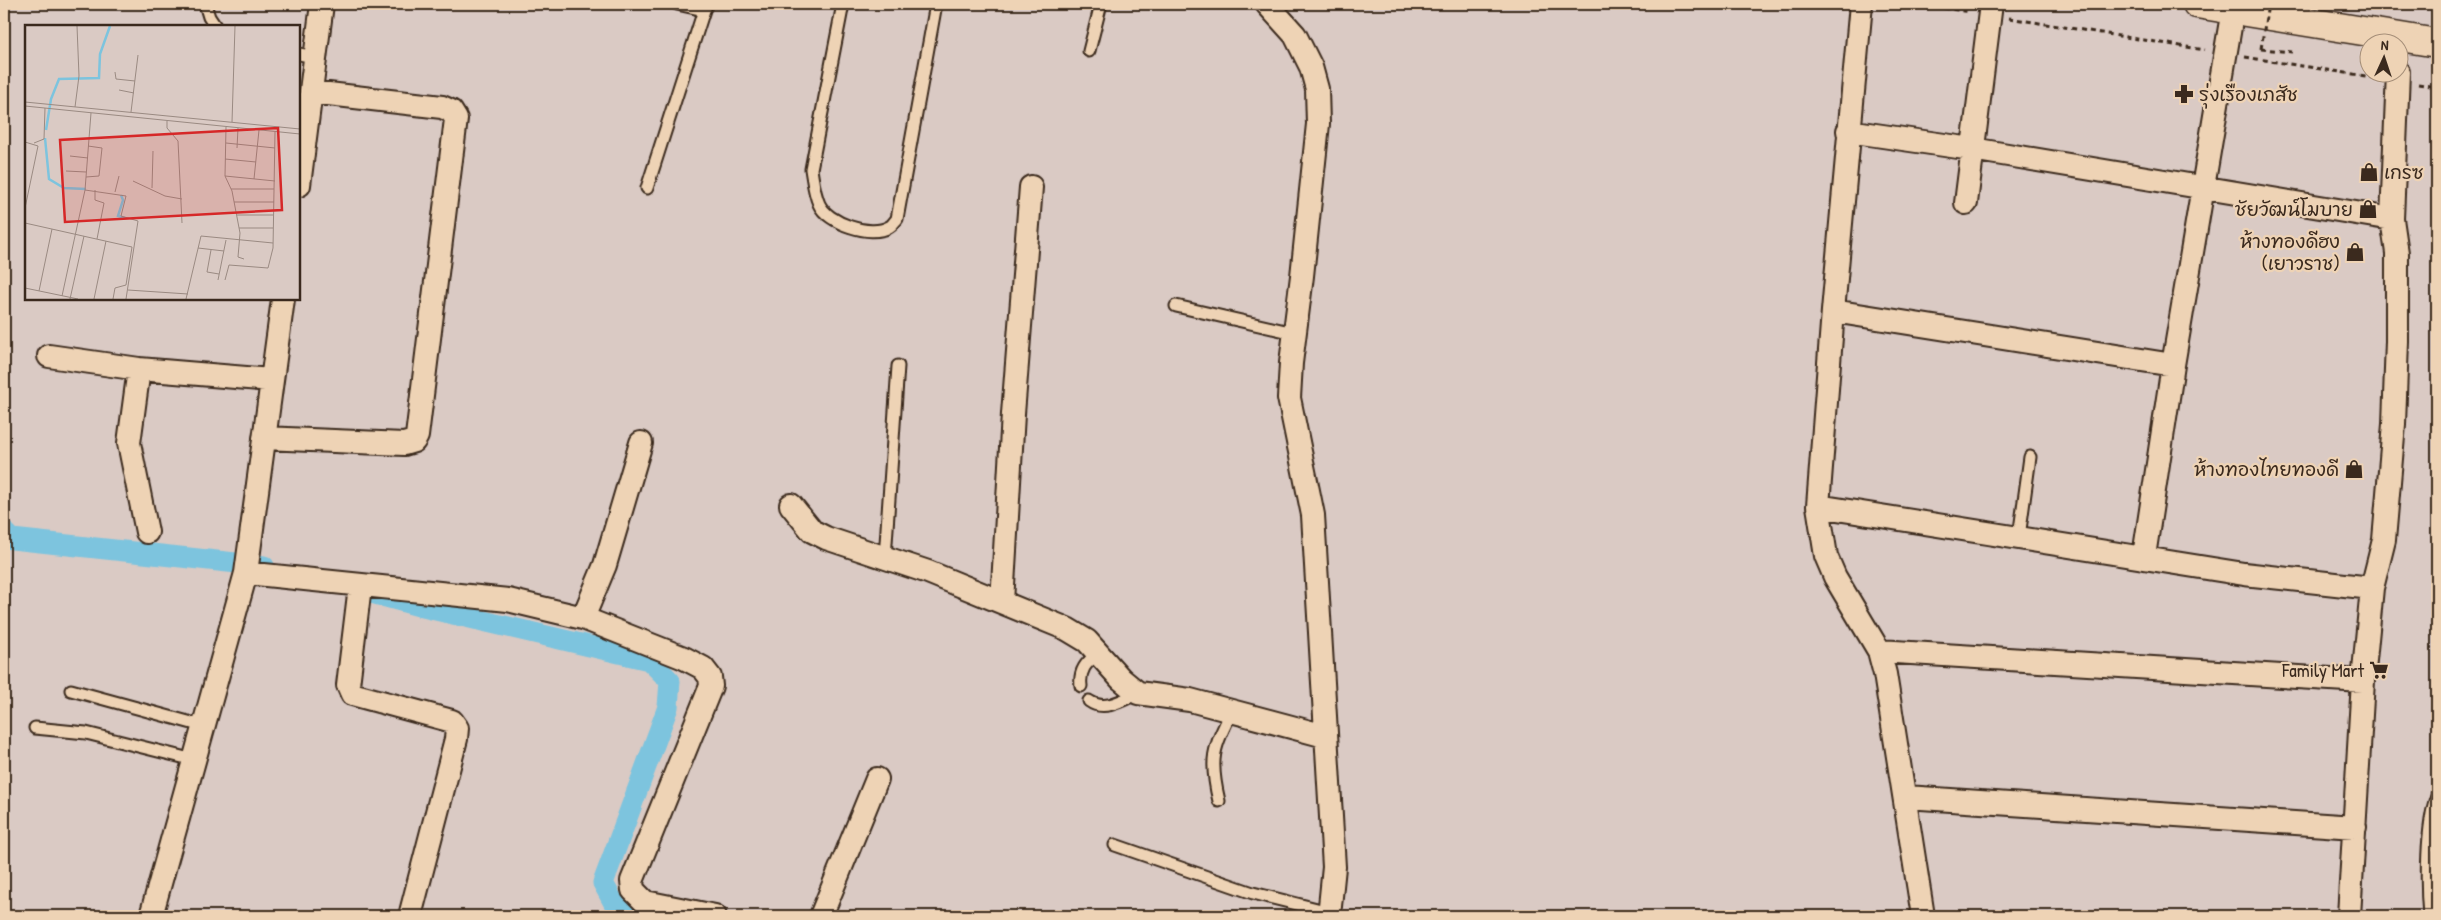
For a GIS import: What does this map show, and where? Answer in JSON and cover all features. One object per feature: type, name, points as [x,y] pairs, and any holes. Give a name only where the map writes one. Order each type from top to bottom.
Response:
[{"type":"main road","points":[[2197,4],[2366,32]]},
{"type":"main road","points":[[2408,39],[2437,43]]},
{"type":"street","points":[[300,177],[311,92],[307,56],[322,4]]},
{"type":"street","points":[[1267,4],[1295,36],[1311,67],[1317,89],[1318,124],[1294,333],[1289,398],[1312,515],[1325,736],[1332,807],[1334,867],[1329,914]]},
{"type":"street","points":[[1861,4],[1848,131],[1818,506],[1826,556],[1835,577],[1879,650],[1885,674],[1906,797],[1923,916]]},
{"type":"street","points":[[1966,203],[1990,9]]},
{"type":"street","points":[[2144,556],[2173,365],[2232,9]]},
{"type":"street","points":[[2349,916],[2363,681],[2372,588],[2384,540],[2394,424],[2397,341],[2397,254],[2392,219],[2398,82]]},
{"type":"street","points":[[264,438],[404,444],[414,441],[417,436],[456,119],[451,111],[442,107],[311,92]]},
{"type":"street","points":[[1848,131],[1972,149],[2392,219]]},
{"type":"street","points":[[1002,602],[1008,489],[1031,187]]},
{"type":"street","points":[[151,916],[247,566],[283,300]]},
{"type":"street","points":[[1833,311],[2173,365]]},
{"type":"street","points":[[49,356],[139,369],[272,380]]},
{"type":"street","points":[[139,369],[130,443],[147,532]]},
{"type":"street","points":[[583,618],[605,565],[641,443]]},
{"type":"street","points":[[791,504],[812,530],[826,538],[928,572],[1067,629],[1087,641],[1121,679],[1138,693],[1190,700],[1325,736]]},
{"type":"street","points":[[1818,506],[2144,556],[2244,574],[2372,588]]},
{"type":"street","points":[[247,566],[360,586],[499,598],[583,618],[684,658],[703,668],[710,676],[711,686],[632,882],[633,890],[645,902],[715,916]]},
{"type":"street","points":[[360,586],[348,685],[352,694],[452,721],[457,728],[456,739],[410,916]]},
{"type":"street","points":[[1879,650],[2363,681]]},
{"type":"street","points":[[821,916],[877,779]]},
{"type":"street","points":[[1906,797],[2355,827]]},
{"type":"lane","points":[[205,4],[209,17],[214,25]]},
{"type":"lane","points":[[647,188],[706,7],[677,4]]},
{"type":"lane","points":[[844,4],[811,169],[819,206],[837,222],[858,229],[875,231],[889,228],[897,219],[936,4]]},
{"type":"lane","points":[[1089,51],[1101,4]]},
{"type":"lane","points":[[1176,306],[1294,333]]},
{"type":"lane","points":[[885,558],[898,366]]},
{"type":"lane","points":[[2019,537],[2030,457]]},
{"type":"lane","points":[[1080,686],[1080,677],[1084,665],[1098,652]]},
{"type":"lane","points":[[71,690],[203,726]]},
{"type":"lane","points":[[1089,700],[1094,705],[1104,706],[1138,693]]},
{"type":"lane","points":[[1218,801],[1212,774],[1213,755],[1232,711]]},
{"type":"lane","points":[[34,728],[86,733],[194,760]]},
{"type":"lane","points":[[2428,916],[2430,837],[2437,795]]},
{"type":"lane","points":[[1115,845],[1253,893],[1329,914]]},
{"type":"path","points":[[1917,4],[1990,9],[2225,54],[2358,69]]},
{"type":"path","points":[[2268,4],[2261,49],[2292,52]]},
{"type":"path","points":[[2408,77],[2437,87]]},
{"type":"waterway","points":[[4,531],[12,539],[264,566]]},
{"type":"waterway","points":[[368,592],[423,607],[649,660],[670,681],[668,707],[603,883],[615,905],[657,916]]},
{"type":"place","name":"รุ่งเรืองเภสัช","points":[[2184,94]]},
{"type":"place","name":"เกรซ","points":[[2369,172]]},
{"type":"place","name":"ชัยวัฒน์โมบาย","points":[[2368,209]]},
{"type":"place","name":"ห้างทองดีฮง (เยาวราช)","points":[[2355,252]]},
{"type":"place","name":"ห้างทองไทยทองดี","points":[[2354,469]]},
{"type":"place","name":"Family Mart","points":[[2379,670]]}]
